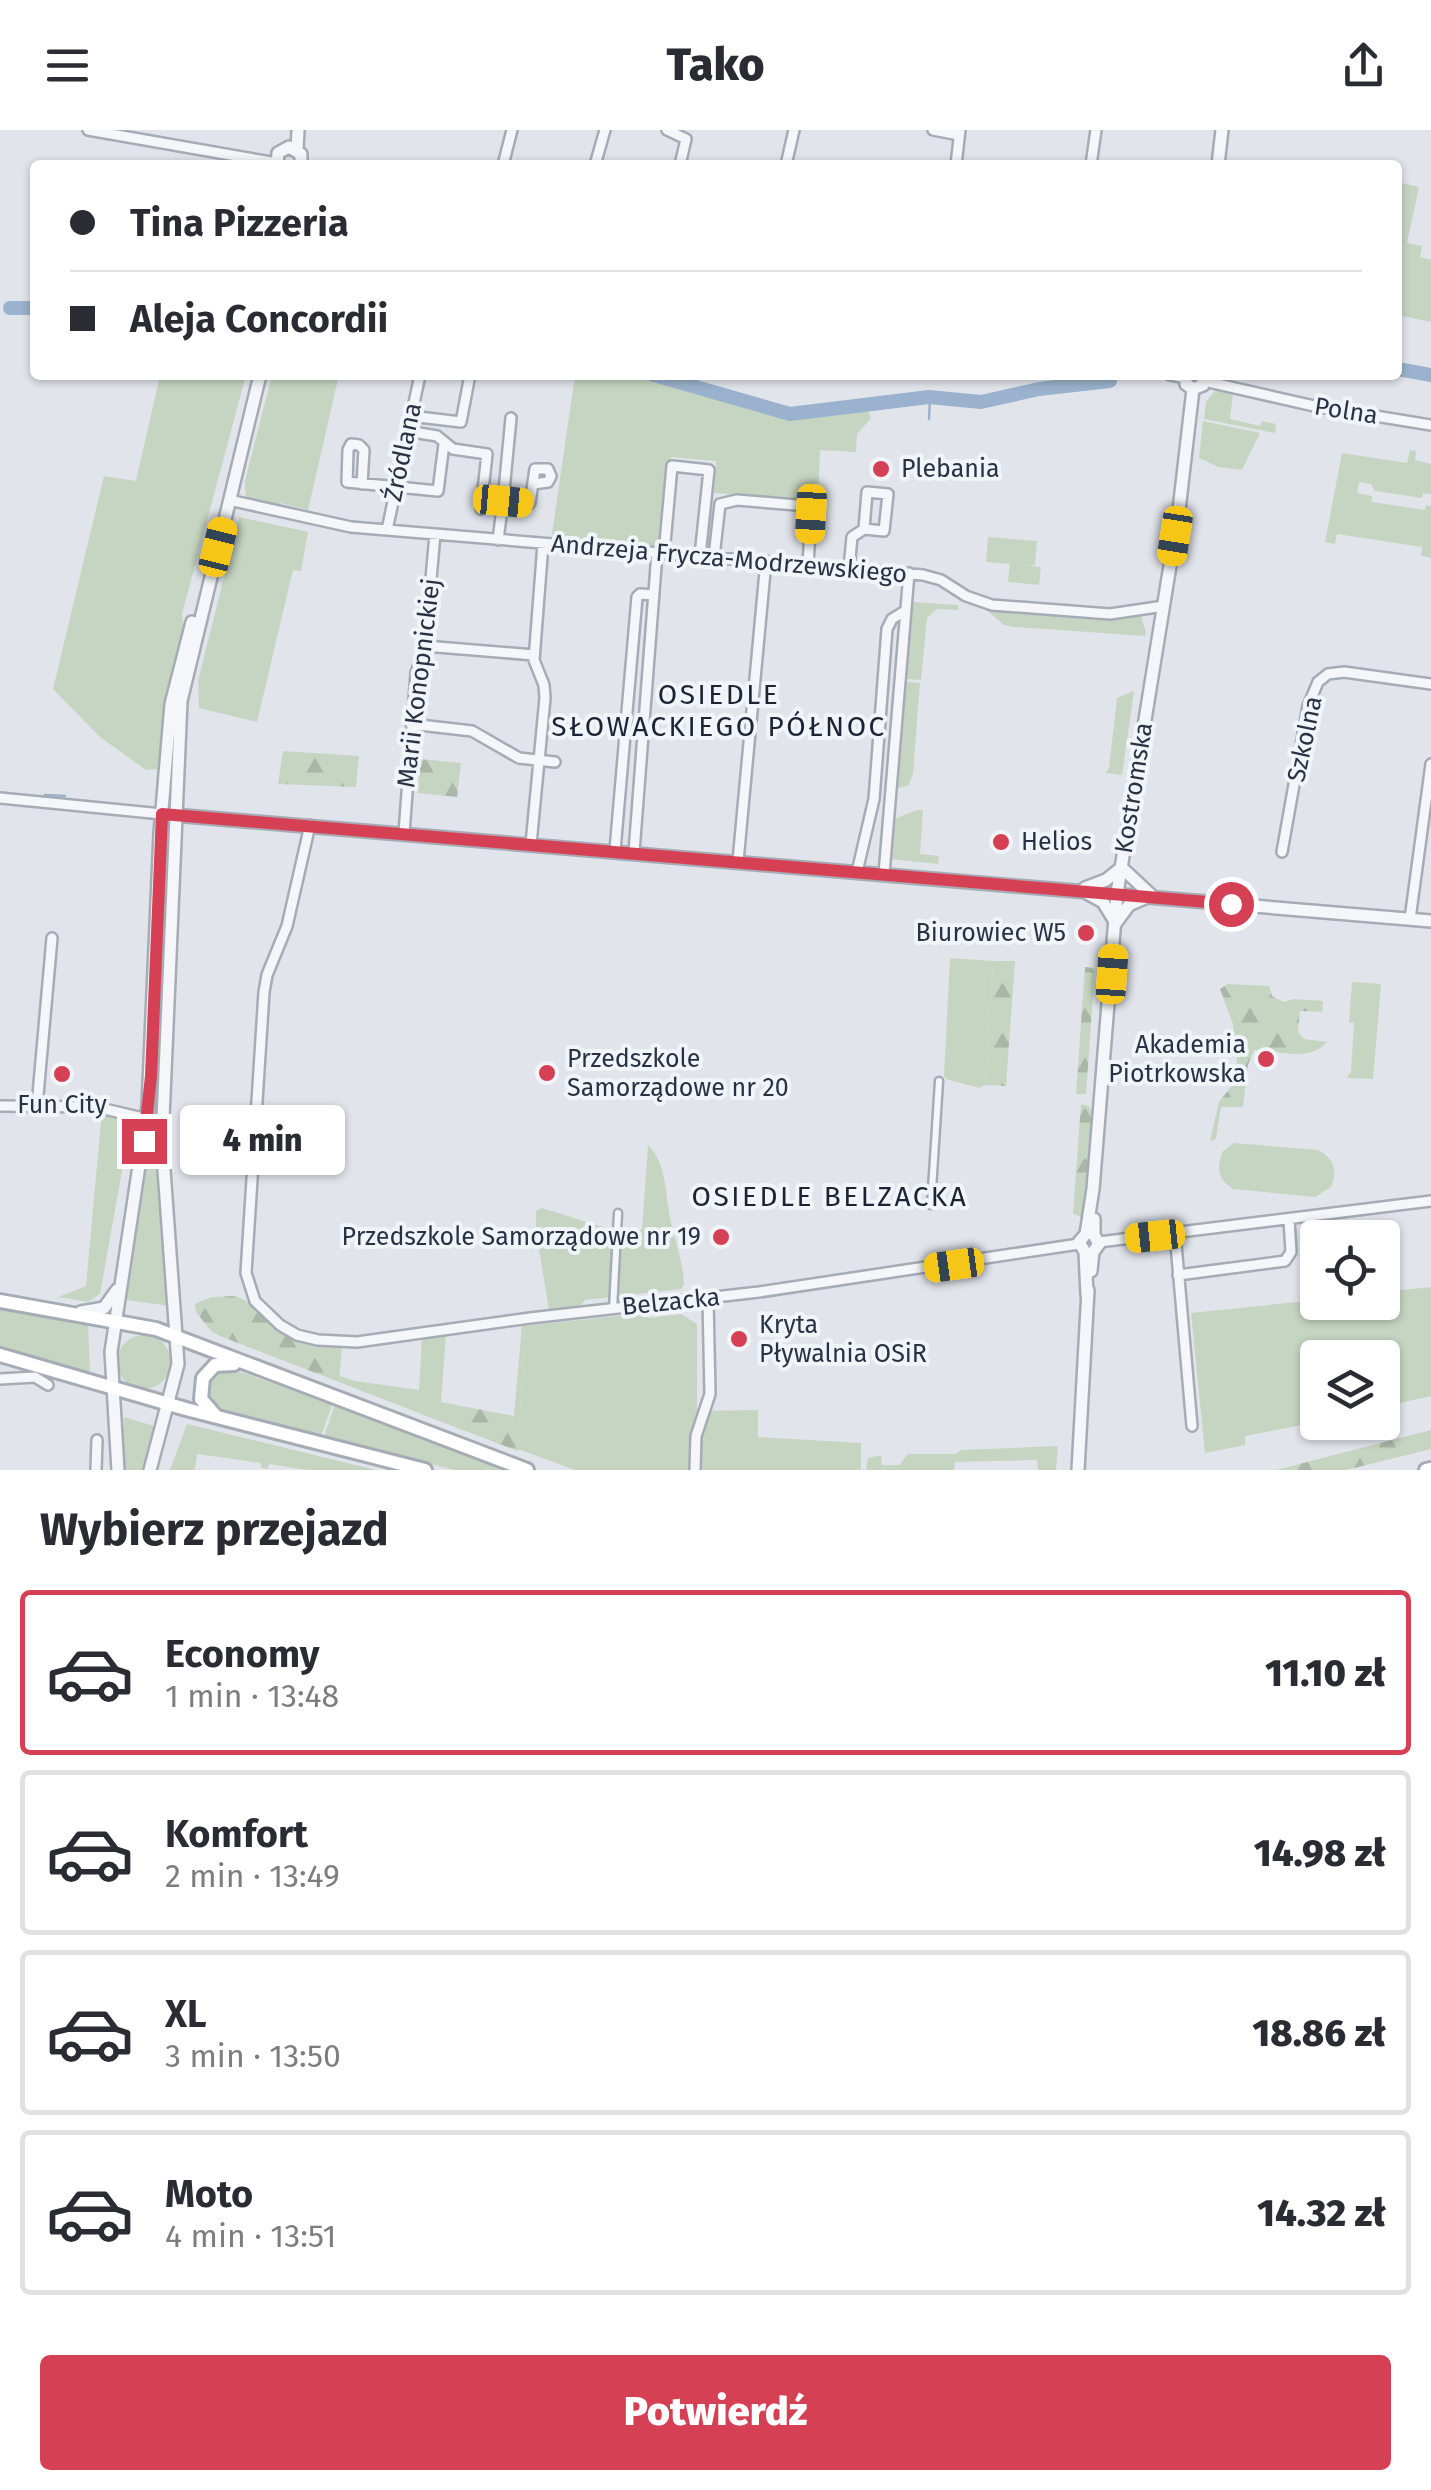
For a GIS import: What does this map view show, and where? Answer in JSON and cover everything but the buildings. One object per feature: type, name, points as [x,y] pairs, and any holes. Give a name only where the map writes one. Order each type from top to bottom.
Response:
[{"type":"main road","points":[[0,1300],[146,1327],[527,1470]]},
{"type":"main road","points":[[0,1355],[168,1404],[425,1470]]},
{"type":"main road","points":[[218,1416],[200,1397],[206,1372],[222,1364],[251,1366]]},
{"type":"street","points":[[88,130],[248,158],[291,158],[295,130]]},
{"type":"street","points":[[504,160],[512,130]]},
{"type":"street","points":[[596,160],[605,130]]},
{"type":"street","points":[[666,130],[686,139],[681,160]]},
{"type":"street","points":[[787,160],[794,130]]},
{"type":"street","points":[[933,130],[959,132],[956,160]]},
{"type":"street","points":[[1092,160],[1096,130]]},
{"type":"street","points":[[1219,160],[1222,130]]},
{"type":"street","points":[[150,1470],[177,1368],[162,1142],[174,682],[218,547],[259,380]]},
{"type":"street","name":"Źródlana","points":[[387,530],[419,380]]},
{"type":"street","points":[[410,416],[461,422],[469,380]]},
{"type":"street","name":"Polna","points":[[1200,382],[1431,425]]},
{"type":"street","name":"Kostromska","points":[[1078,1470],[1092,1189],[1118,893],[1200,382]]},
{"type":"street","points":[[498,540],[512,418]]},
{"type":"street","points":[[362,484],[440,491],[442,439],[407,431]]},
{"type":"street","points":[[444,444],[488,455],[481,509]]},
{"type":"street","points":[[634,852],[654,595],[672,466],[708,470],[700,556]]},
{"type":"street","points":[[503,501],[530,503],[532,484]]},
{"type":"street","points":[[849,568],[852,537],[864,529],[884,530],[888,494],[868,492],[864,529]]},
{"type":"street","name":"Andrzeja Frycza-Modrzewskiego","points":[[229,500],[324,523],[387,530],[933,576],[977,601],[992,605],[1110,614],[1164,606]]},
{"type":"street","points":[[714,557],[720,504],[737,500],[808,506],[808,565]]},
{"type":"street","name":"Marii Konopnickiej","points":[[404,833],[416,673],[425,646],[436,534]]},
{"type":"street","points":[[531,844],[545,692],[534,656],[544,544]]},
{"type":"street","points":[[738,861],[766,561]]},
{"type":"street","points":[[884,874],[909,574]]},
{"type":"street","points":[[615,850],[637,600],[640,594],[654,595]]},
{"type":"street","points":[[857,872],[874,799],[887,629],[892,619],[905,611]]},
{"type":"street","points":[[425,646],[534,656]]},
{"type":"street","name":"Szkolna","points":[[1282,852],[1310,694],[1318,682],[1328,674],[1344,672],[1431,684]]},
{"type":"street","points":[[412,724],[472,731],[520,758],[555,762]]},
{"type":"street","points":[[625,728],[643,729]]},
{"type":"street","points":[[1410,919],[1431,764]]},
{"type":"street","points":[[0,798],[1431,921]]},
{"type":"street","points":[[874,799],[890,798]]},
{"type":"street","points":[[118,1470],[111,1358],[147,1119],[169,814]]},
{"type":"street","points":[[617,822],[636,824]]},
{"type":"street","name":"Belzacka","points":[[310,825],[288,926],[264,992],[246,1273],[251,1295],[268,1316],[298,1335],[357,1342],[708,1299],[1089,1243],[1431,1201]]},
{"type":"street","points":[[1082,890],[1106,880],[1121,868],[1153,896]]},
{"type":"street","points":[[1082,890],[1103,902],[1115,924],[1129,905],[1153,896]]},
{"type":"street","points":[[37,1106],[52,938]]},
{"type":"street","points":[[931,1205],[939,1081]]},
{"type":"street","points":[[0,1106],[96,1108],[147,1119]]},
{"type":"street","points":[[613,1308],[618,1213]]},
{"type":"street","points":[[1178,1275],[1279,1264],[1291,1252],[1289,1219]]},
{"type":"street","points":[[1175,1233],[1192,1426]]},
{"type":"street","points":[[68,1312],[104,1308],[121,1281]]},
{"type":"street","points":[[695,1470],[696,1436],[710,1394],[708,1299]]},
{"type":"street","points":[[0,1379],[35,1377],[48,1384]]},
{"type":"street","points":[[96,1470],[97,1440]]},
{"type":"green space","points":[[1402,183],[1419,187],[1407,243],[1422,246],[1420,257],[1431,260],[1431,322],[1402,316]]},
{"type":"green space","points":[[159,380],[245,380],[182,614],[184,632],[167,698],[162,785],[156,785],[157,769],[146,770],[100,737],[53,689],[104,476],[136,481]]},
{"type":"green space","points":[[271,380],[338,380],[308,510],[246,500],[245,481]]},
{"type":"green space","points":[[574,380],[657,380],[790,416],[866,406],[871,418],[857,434],[856,452],[820,450],[818,501],[714,493],[716,461],[671,457],[663,548],[554,539]]},
{"type":"green space","points":[[1217,388],[1233,394],[1230,419],[1260,426],[1262,421],[1276,424],[1275,433],[1204,419],[1206,402]]},
{"type":"green space","points":[[1203,421],[1260,433],[1242,470],[1218,467],[1199,458]]},
{"type":"green space","points":[[1410,450],[1416,451],[1415,460],[1431,464],[1431,494],[1423,493],[1422,498],[1375,491],[1371,484],[1359,482],[1357,493],[1372,496],[1372,502],[1425,510],[1426,505],[1431,506],[1431,558],[1421,556],[1422,547],[1337,534],[1335,544],[1325,542],[1342,453],[1407,463]]},
{"type":"green space","points":[[239,517],[308,532],[301,571],[293,570],[257,722],[199,708],[198,681]]},
{"type":"green space","points":[[988,537],[1037,541],[1035,565],[1026,565],[1041,567],[1039,585],[1008,582],[1010,564],[986,562]]},
{"type":"green space","points":[[913,602],[958,605],[958,610],[937,609],[927,618],[921,680],[906,679]]},
{"type":"green space","points":[[985,609],[1114,619],[1141,616],[1146,633],[1145,636],[1015,627],[1004,625]]},
{"type":"green space","points":[[906,682],[920,683],[913,774],[909,785],[896,789]]},
{"type":"green space","points":[[1134,691],[1122,775],[1106,773],[1117,698]]},
{"type":"green space","points":[[283,751],[359,756],[356,787],[278,784]]},
{"type":"green space","points":[[420,759],[461,763],[457,797],[418,793]]},
{"type":"green space","points":[[923,810],[920,854],[939,856],[938,864],[890,859],[894,819]]},
{"type":"green space","points":[[950,958],[993,961],[985,1085],[979,1088],[944,1076]]},
{"type":"green space","points":[[993,961],[1015,961],[1006,1086],[985,1085]]},
{"type":"green space","points":[[1085,967],[1095,968],[1086,1094],[1076,1094]]},
{"type":"green space","points":[[1352,982],[1381,984],[1373,1079],[1347,1078],[1351,1071],[1354,1023],[1349,1022]]},
{"type":"green space","points":[[1228,984],[1269,986],[1272,996],[1284,1002],[1323,1001],[1322,1012],[1300,1011],[1298,1032],[1304,1039],[1327,1042],[1302,1054],[1254,1050],[1248,1065],[1243,1107],[1221,1107],[1216,1139],[1210,1141],[1219,1102],[1234,1083],[1237,1062],[1233,1024],[1220,989]]},
{"type":"green space","points":[[1081,1104],[1089,1106],[1092,1112],[1085,1218],[1073,1214]]},
{"type":"green space","points":[[152,1108],[159,1109],[170,1306],[126,1300]]},
{"type":"green space","points":[[102,1111],[132,1115],[100,1294],[88,1302],[58,1297],[86,1286]]},
{"type":"green space","points":[[1234,1143],[1318,1150],[1333,1165],[1331,1187],[1315,1197],[1233,1189],[1221,1177],[1219,1168],[1223,1151]]},
{"type":"green space","points":[[648,1145],[663,1173],[684,1285],[681,1289],[585,1300],[576,1310],[549,1310],[536,1211],[542,1208],[603,1227],[642,1230]]},
{"type":"green space","points":[[1431,1287],[1431,1396],[1400,1403],[1400,1340],[1300,1340],[1300,1425],[1245,1436],[1245,1445],[1205,1453],[1191,1313],[1300,1302],[1300,1320],[1400,1320],[1400,1290]]},
{"type":"green space","points":[[233,1296],[288,1332],[342,1346],[339,1382],[211,1331],[196,1312],[195,1304],[212,1297]]},
{"type":"green space","points":[[0,1305],[88,1320],[90,1373],[0,1348]]},
{"type":"green space","points":[[644,1313],[649,1318],[681,1314],[697,1324],[697,1411],[758,1410],[758,1437],[861,1443],[861,1470],[575,1470],[518,1449],[525,1326]]},
{"type":"green space","points":[[522,1324],[525,1326],[518,1451],[434,1419],[441,1402],[514,1416]]},
{"type":"green space","points":[[446,1334],[441,1402],[434,1419],[339,1382],[340,1376],[419,1390],[422,1338]]},
{"type":"green space","points":[[144,1335],[163,1343],[171,1362],[163,1381],[144,1389],[125,1381],[117,1362],[125,1343]]},
{"type":"green space","points":[[225,1367],[333,1403],[321,1436],[218,1410],[203,1392],[208,1375]]},
{"type":"green space","points":[[335,1404],[511,1470],[454,1470],[324,1437]]},
{"type":"green space","points":[[124,1417],[154,1426],[142,1470],[122,1470]]},
{"type":"green space","points":[[187,1424],[376,1470],[307,1470],[269,1464],[268,1469],[261,1468],[261,1463],[197,1454],[195,1470],[170,1470]]},
{"type":"green space","points":[[1431,1430],[1431,1449],[1346,1470],[1276,1470],[1400,1440]]},
{"type":"green space","points":[[1058,1446],[1056,1470],[1038,1470],[1037,1460],[955,1462],[954,1470],[866,1470],[868,1458],[881,1455],[882,1465],[899,1465],[908,1454]]},
{"type":"waterway","points":[[10,308],[30,308]]},
{"type":"waterway","points":[[1402,370],[1431,375]]},
{"type":"waterway","points":[[671,380],[790,414],[929,397],[981,402],[1039,389],[1110,381]]},
{"type":"waterway","points":[[929,419],[930,397]]},
{"type":"waterway","points":[[45,795],[65,796]]},
{"type":"place","name":"Plebania","points":[[881,469]]},
{"type":"place","name":"Helios","points":[[1001,842]]},
{"type":"place","name":"Biurowiec W5","points":[[1086,933]]},
{"type":"place","name":"Akademia Piotrkowska","points":[[1266,1059]]},
{"type":"place","name":"Przedszkole Samorządowe nr 20","points":[[547,1073]]},
{"type":"place","name":"Fun City","points":[[62,1074]]},
{"type":"place","name":"Przedszkole Samorządowe nr 19","points":[[721,1237]]},
{"type":"place","name":"Kryta Pływalnia OSiR","points":[[739,1339]]},
{"type":"district","name":"OSIEDLE SŁOWACKIEGO PÓŁNOC","points":[[719,710]]},
{"type":"district","name":"OSIEDLE BELZACKA","points":[[830,1196]]},
{"type":"route","points":[[144,1141],[151,1076],[162,814],[1231,904]]}]
